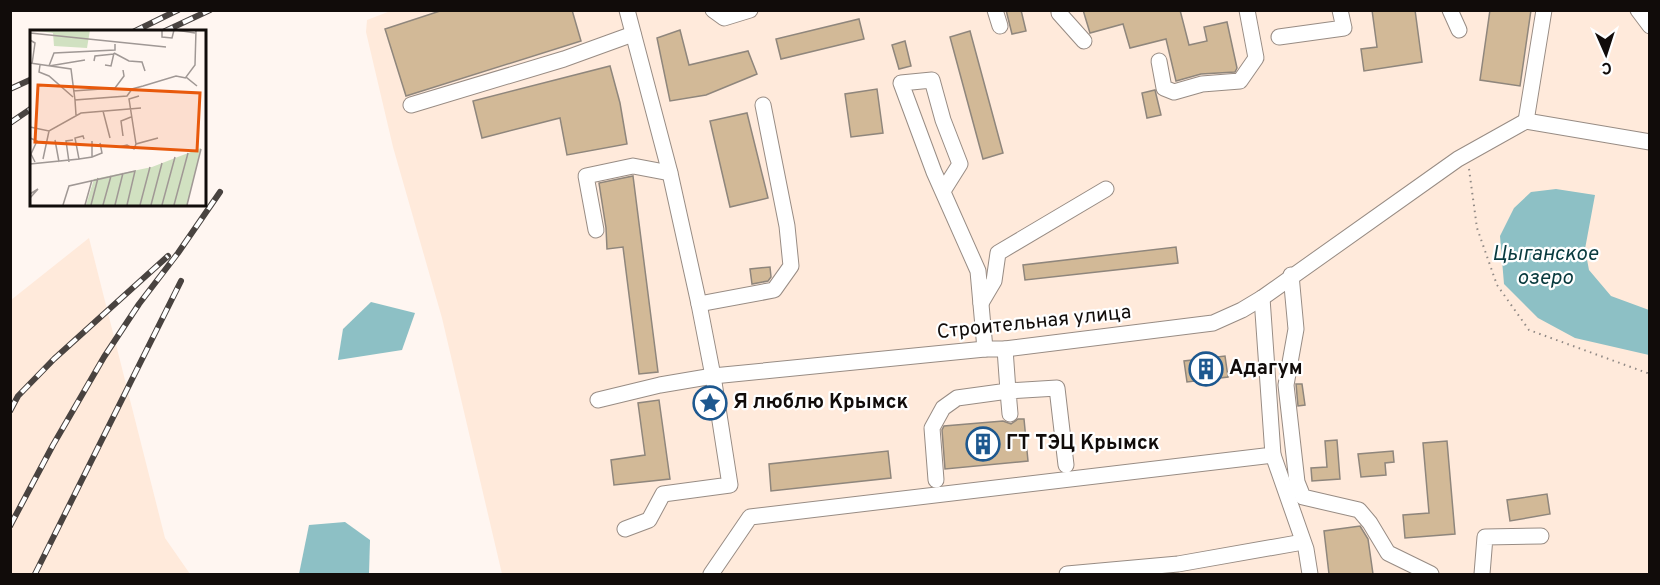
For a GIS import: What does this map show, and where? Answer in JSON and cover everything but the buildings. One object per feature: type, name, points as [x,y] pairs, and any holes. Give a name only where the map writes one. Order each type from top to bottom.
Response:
[{"type":"street","points":[[625,529],[649,520],[663,494],[729,485],[713,376],[699,304],[670,173],[627,10]]},
{"type":"street","points":[[713,10],[724,18],[750,10]]},
{"type":"street","points":[[995,10],[1000,26]]},
{"type":"street","points":[[1059,10],[1059,13],[1084,41]]},
{"type":"street","points":[[1159,60],[1164,88],[1174,92],[1202,84],[1240,81],[1256,58],[1247,10]]},
{"type":"street","points":[[1279,37],[1344,28],[1340,10]]},
{"type":"street","points":[[1450,10],[1459,30]]},
{"type":"street","points":[[1544,10],[1526,121],[1650,142]]},
{"type":"street","points":[[1638,10],[1650,26]]},
{"type":"street","points":[[411,105],[564,58],[633,34]]},
{"type":"street","points":[[943,191],[960,164],[943,120],[932,80],[901,84],[934,172],[978,271],[985,349]]},
{"type":"street","points":[[699,304],[774,290],[791,266],[787,226],[763,105]]},
{"type":"street","name":"Строительная улица","points":[[598,400],[713,376],[985,349],[1005,349],[1213,322],[1242,310],[1262,298],[1291,275],[1458,159],[1526,121]]},
{"type":"street","points":[[596,230],[585,176],[633,166],[670,173]]},
{"type":"street","points":[[981,303],[994,281],[998,253],[1106,189]]},
{"type":"street","points":[[1291,275],[1296,329],[1286,385],[1296,482],[1303,497],[1359,510],[1370,523],[1388,553],[1431,574]]},
{"type":"street","points":[[1262,298],[1273,456],[1303,542],[1310,574]]},
{"type":"street","points":[[1005,349],[1010,414]]},
{"type":"street","points":[[936,480],[932,428],[943,408],[957,398],[1008,391],[1057,388],[1066,465]]},
{"type":"street","points":[[711,574],[750,517],[1273,456]]},
{"type":"street","points":[[1482,574],[1485,537],[1541,536]]},
{"type":"street","points":[[1067,574],[1178,564],[1303,542]]},
{"type":"path","points":[[1467,155],[1477,228],[1497,285],[1529,330],[1650,374]]},
{"type":"shaded area","points":[[393,10],[1649,11],[1649,574],[502,574],[442,318],[393,147],[366,32],[367,20]]},
{"type":"shaded area","points":[[89,238],[165,538],[190,574],[11,574],[11,300]]},
{"type":"water","name":"Цыганское озеро","points":[[1556,189],[1595,195],[1585,249],[1589,270],[1611,296],[1649,310],[1649,355],[1575,338],[1538,318],[1504,284],[1500,236],[1514,208],[1531,192]]},
{"type":"water","points":[[371,302],[415,313],[402,350],[338,360],[343,329]]},
{"type":"water","points":[[345,522],[370,540],[369,574],[299,574],[309,525]]},
{"type":"railway","points":[[137,30],[178,10]]},
{"type":"railway","points":[[167,30],[210,10]]},
{"type":"railway","points":[[10,89],[30,80]]},
{"type":"railway","points":[[10,123],[30,109]]},
{"type":"railway","points":[[10,526],[104,357],[139,304],[220,192]]},
{"type":"railway","points":[[10,411],[18,396],[54,359],[168,256]]},
{"type":"railway","points":[[35,574],[181,281]]},
{"type":"place","name":"Адагум","points":[[1206,369]]},
{"type":"place","name":"Я люблю Крымск","points":[[710,403]]},
{"type":"place","name":"ГТ ТЭЦ Крымск","points":[[983,444]]}]
